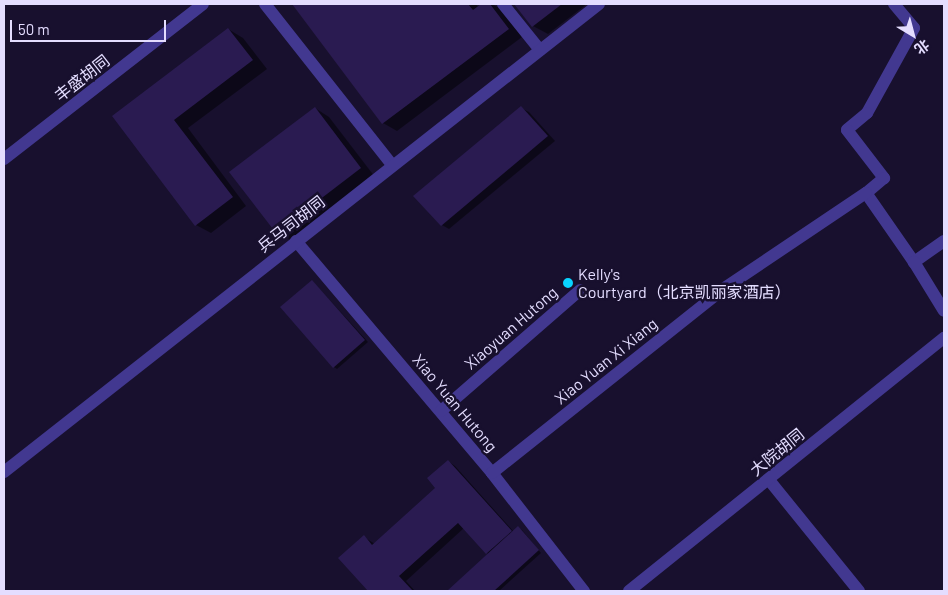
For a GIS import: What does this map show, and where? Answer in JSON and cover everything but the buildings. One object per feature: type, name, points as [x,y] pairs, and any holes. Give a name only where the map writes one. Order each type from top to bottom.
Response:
[{"type":"lane","name":"丰盛胡同","points":[[4,159],[203,4]]},
{"type":"lane","points":[[265,4],[392,165]]},
{"type":"lane","points":[[503,4],[540,50]]},
{"type":"lane","name":"兵马司胡同","points":[[4,472],[599,4]]},
{"type":"lane","name":"Xiao Yuan Xi Xiang","points":[[492,473],[723,289],[866,193],[884,178],[847,130],[867,113],[914,28],[894,4]]},
{"type":"lane","points":[[866,193],[914,262],[944,311]]},
{"type":"lane","points":[[914,262],[944,240]]},
{"type":"lane","name":"Xiao Yuan Hutong","points":[[296,241],[441,411],[584,591]]},
{"type":"lane","name":"Xiaoyuan Hutong","points":[[441,411],[580,290]]},
{"type":"lane","name":"大院胡同","points":[[629,591],[944,338]]},
{"type":"lane","points":[[769,480],[859,591]]},
{"type":"place","name":"Kelly's Courtyard（北京凯丽家酒店）","points":[[568,283]]}]
